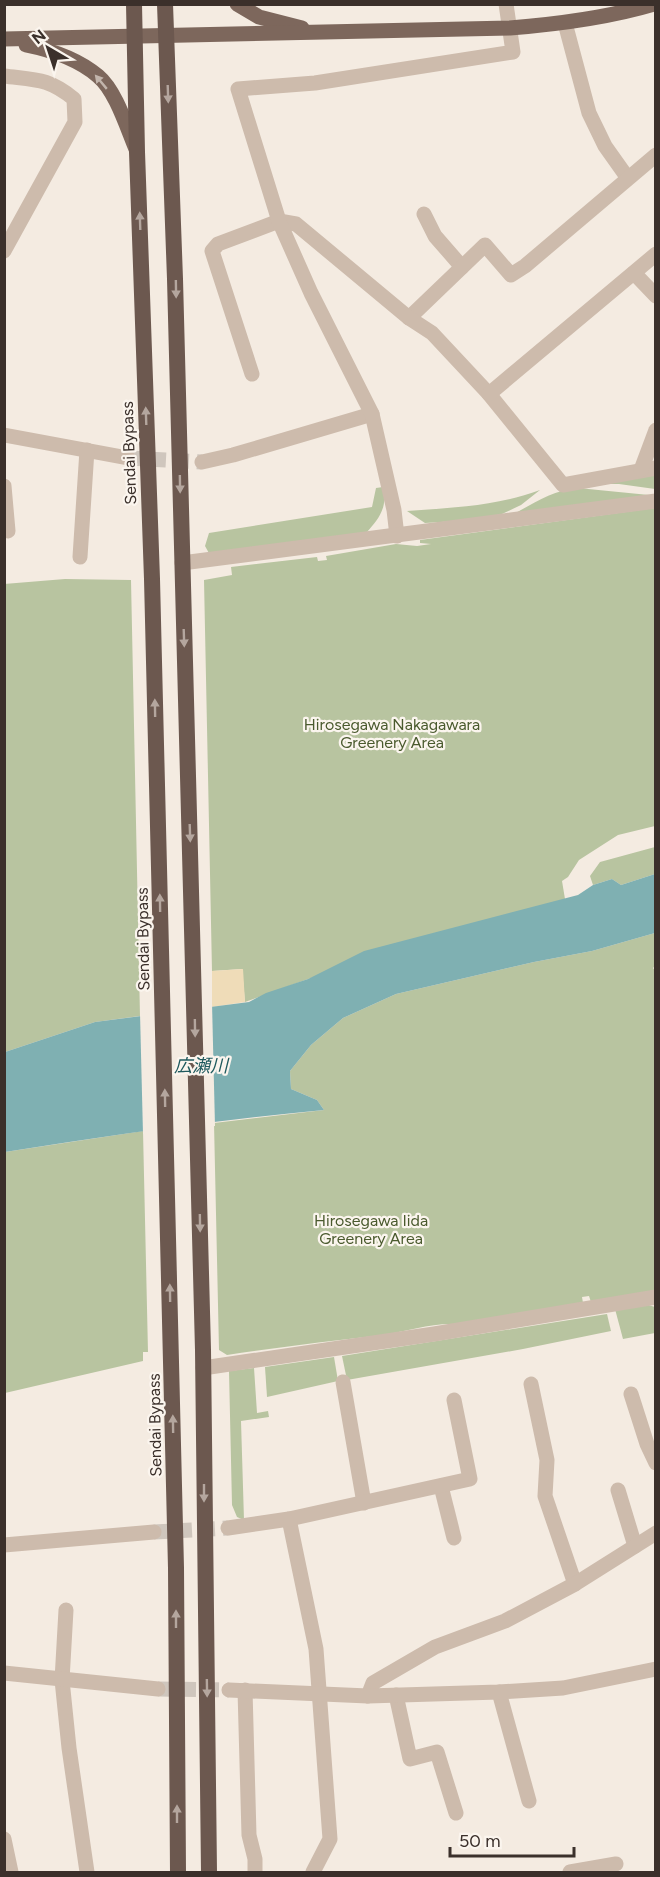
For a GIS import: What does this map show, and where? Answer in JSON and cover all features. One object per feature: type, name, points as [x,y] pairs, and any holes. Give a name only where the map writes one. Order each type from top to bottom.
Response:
[{"type":"highway","name":"Sendai Bypass","points":[[134,4],[152,579],[171,1351],[176,1568],[178,1872]]},
{"type":"highway","points":[[165,4],[175,279],[203,1350],[209,1872]]},
{"type":"main road","points":[[237,4],[259,17],[320,33]]},
{"type":"main road","points":[[4,39],[510,28],[565,23],[621,14],[654,4]]},
{"type":"main road","points":[[4,39],[46,49],[73,60],[99,76],[114,98],[137,152]]},
{"type":"street","points":[[396,536],[394,510],[372,414],[311,293],[279,221],[238,89],[315,83],[513,52],[506,4]]},
{"type":"street","points":[[565,23],[589,113],[605,146],[627,177]]},
{"type":"street","points":[[4,76],[45,81],[58,87],[74,99],[75,122],[4,251]]},
{"type":"street","points":[[409,318],[485,245],[511,275],[525,266],[656,154]]},
{"type":"street","points":[[424,214],[435,236],[462,267]]},
{"type":"street","points":[[252,374],[212,251],[218,244],[279,221],[296,224],[409,318],[432,333],[489,394],[562,485],[648,469],[656,430]]},
{"type":"street","points":[[489,394],[656,254]]},
{"type":"street","points":[[634,273],[656,296]]},
{"type":"street","points":[[202,462],[372,414]]},
{"type":"street","points":[[4,435],[128,458]]},
{"type":"street","points":[[80,557],[87,450]]},
{"type":"street","points":[[4,486],[8,531]]},
{"type":"street","points":[[182,571],[396,536],[656,501]]},
{"type":"street","points":[[203,1368],[402,1340],[656,1297]]},
{"type":"street","points":[[344,1382],[364,1503]]},
{"type":"street","points":[[531,1384],[547,1460],[545,1496],[574,1584]]},
{"type":"street","points":[[631,1394],[647,1444],[656,1462]]},
{"type":"street","points":[[228,1528],[289,1519],[470,1479],[454,1400]]},
{"type":"street","points":[[441,1486],[454,1538]]},
{"type":"street","points":[[618,1490],[635,1546]]},
{"type":"street","points":[[289,1519],[316,1649],[330,1839],[314,1872]]},
{"type":"street","points":[[4,1545],[154,1532]]},
{"type":"street","points":[[368,1696],[373,1683],[435,1647],[506,1621],[574,1584],[656,1533]]},
{"type":"street","points":[[66,1610],[62,1680],[69,1748],[87,1872]]},
{"type":"street","points":[[229,1690],[368,1696],[499,1692],[563,1688],[656,1669]]},
{"type":"street","points":[[4,1673],[158,1689]]},
{"type":"street","points":[[245,1690],[249,1835],[255,1859],[255,1872]]},
{"type":"street","points":[[499,1692],[529,1801]]},
{"type":"street","points":[[396,1695],[410,1758],[437,1752],[456,1813]]},
{"type":"street","points":[[4,1839],[11,1872]]},
{"type":"street","points":[[570,1872],[616,1864]]},
{"type":"green space","points":[[655,473],[655,489],[619,484],[597,484]]},
{"type":"green space","points":[[383,487],[383,507],[375,523],[366,533],[210,555],[205,546],[209,533],[372,507],[376,488]]},
{"type":"green space","points":[[578,488],[649,495],[512,515],[552,494]]},
{"type":"green space","points":[[540,490],[521,505],[502,514],[473,520],[425,523],[407,511],[491,503]]},
{"type":"green space","name":"Hirosegawa Nakagawara Greenery Area","points":[[655,508],[655,826],[618,835],[579,860],[568,877],[562,881],[565,899],[308,979],[245,1002],[242,969],[212,971],[204,580],[232,575],[231,567],[317,557],[318,561],[327,560],[326,556],[396,544],[417,546],[431,544],[420,543],[420,540]]},
{"type":"green space","points":[[65,579],[131,580],[140,1016],[95,1022],[5,1052],[4,584]]},
{"type":"green space","points":[[655,847],[655,874],[621,885],[612,879],[593,885],[590,876],[600,862]]},
{"type":"green space","name":"Hirosegawa Iida Greenery Area","points":[[655,933],[655,966],[653,968],[656,972],[655,1290],[591,1302],[589,1296],[582,1297],[583,1303],[464,1325],[434,1325],[383,1335],[227,1355],[219,1350],[214,1123],[324,1110],[317,1100],[291,1089],[290,1071],[311,1045],[343,1018],[396,994],[592,951]]},
{"type":"green space","points":[[143,1131],[148,1352],[143,1352],[143,1361],[5,1393],[5,1152]]},
{"type":"green space","points":[[645,1304],[655,1307],[655,1333],[623,1339],[615,1309]]},
{"type":"green space","points":[[607,1314],[611,1331],[347,1380],[342,1356]]},
{"type":"green space","points":[[334,1357],[338,1381],[267,1397],[265,1367]]},
{"type":"green space","points":[[254,1368],[257,1413],[268,1411],[269,1417],[241,1421],[244,1520],[237,1517],[232,1505],[229,1371]]},
{"type":"sand","points":[[243,969],[245,1002],[212,1007],[212,971]]},
{"type":"water","name":"広瀬川","points":[[655,874],[655,933],[592,951],[396,994],[343,1018],[311,1045],[290,1071],[291,1089],[317,1100],[324,1110],[164,1128],[5,1152],[5,1052],[95,1022],[249,1002],[266,993],[308,979],[364,951],[578,895],[593,885],[612,879],[621,885]]},
{"type":"pier","points":[[212,1003],[215,1126],[143,1134],[140,1013]]},
{"type":"tunnel","points":[[128,458],[202,462]]},
{"type":"tunnel","points":[[154,1532],[228,1528]]},
{"type":"tunnel","points":[[158,1689],[229,1690]]}]
